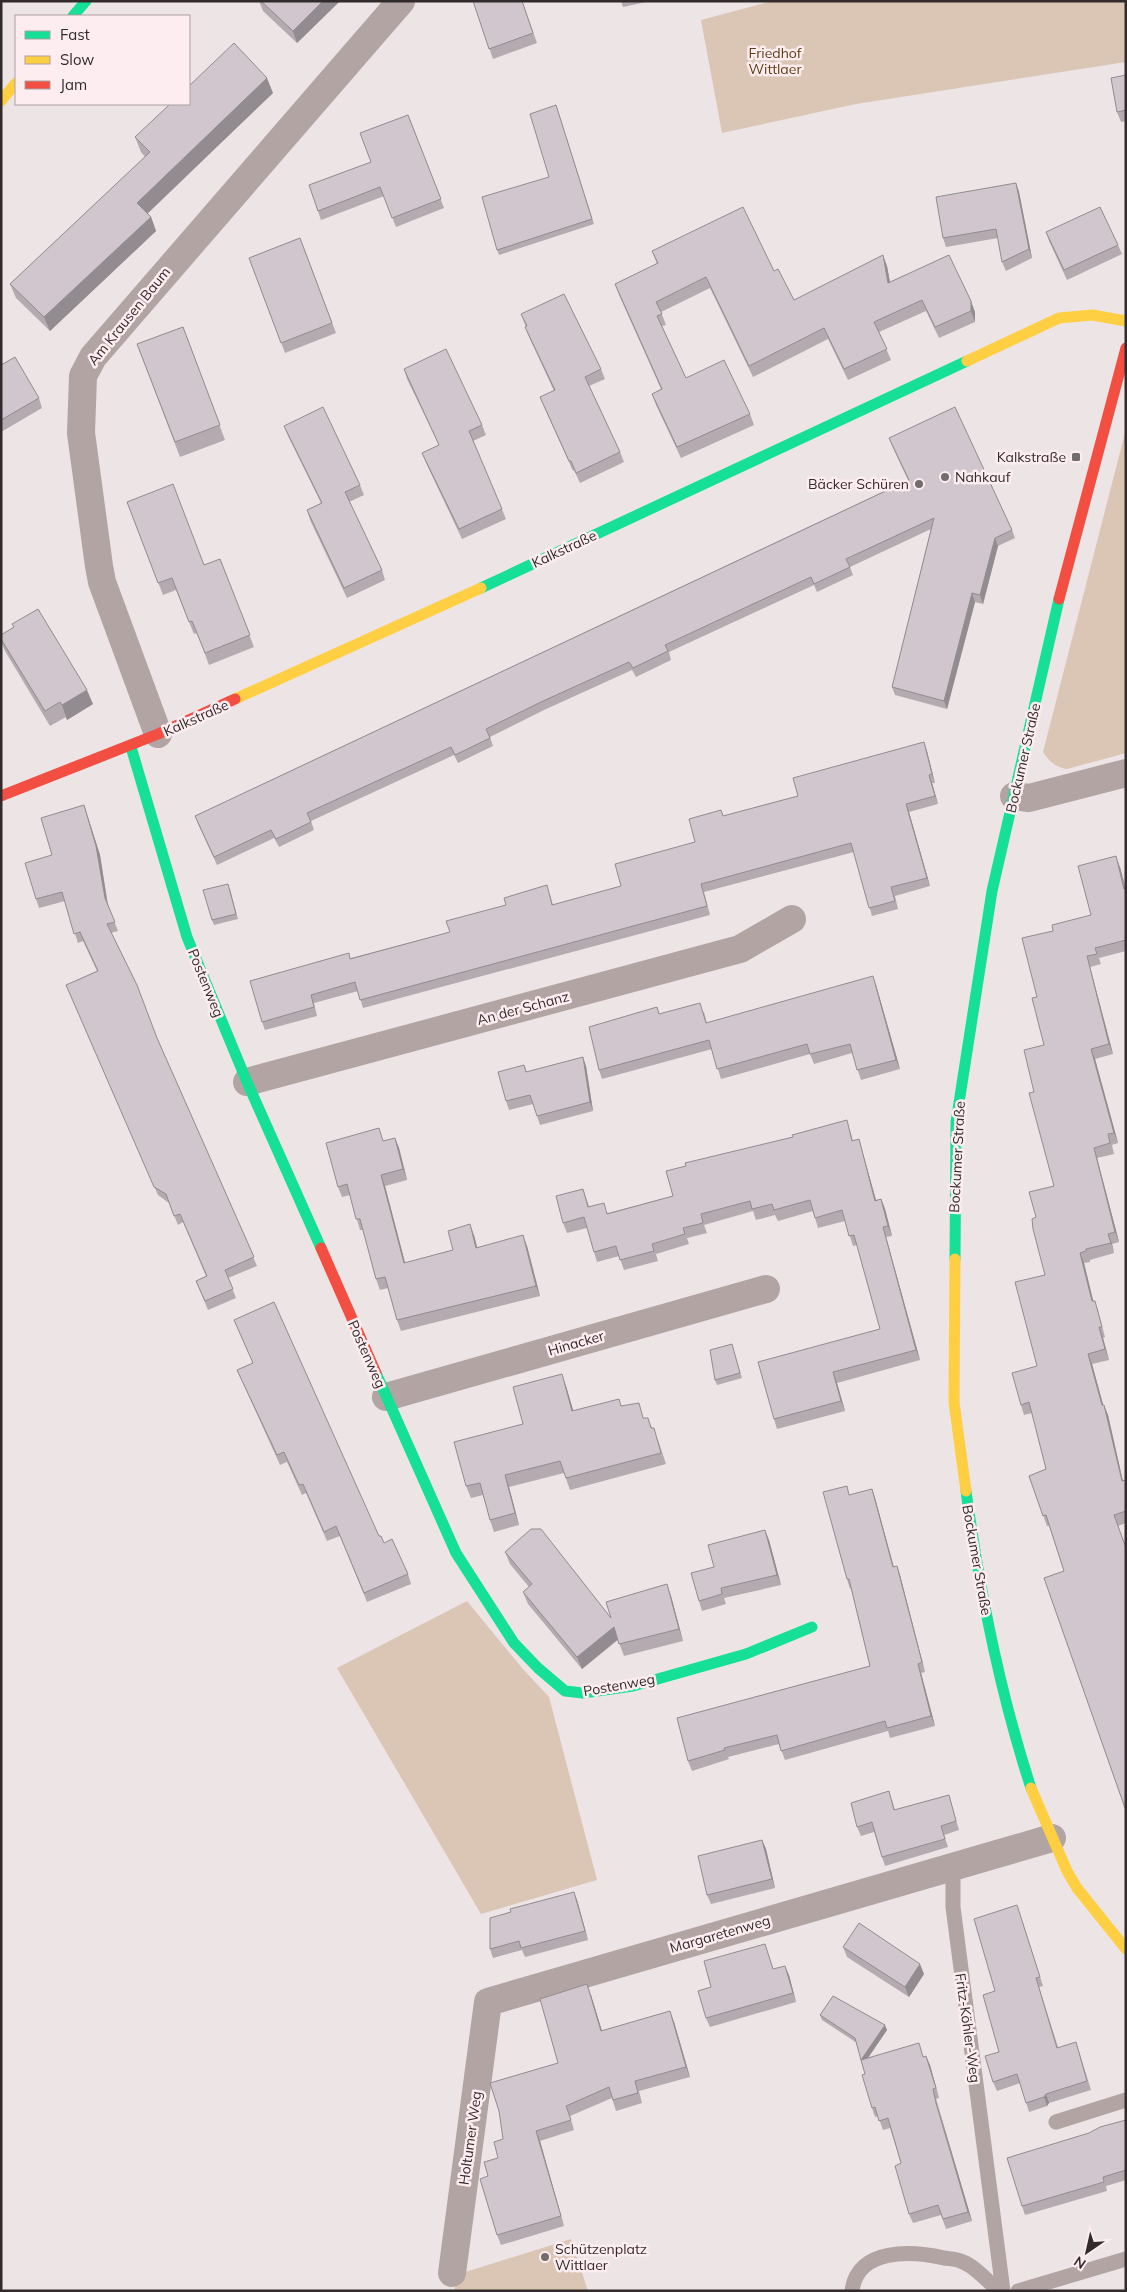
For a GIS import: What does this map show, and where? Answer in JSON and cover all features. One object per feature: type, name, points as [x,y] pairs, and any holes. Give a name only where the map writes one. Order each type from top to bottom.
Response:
[{"type":"street","points":[[74,15],[86,1]]},
{"type":"street","name":"Am Krausen Baum","points":[[158,734],[102,582],[81,433],[82,376],[93,357],[401,1]]},
{"type":"street","points":[[1,101],[15,84]]},
{"type":"street","name":"Kalkstraße","points":[[1,796],[131,747],[413,619],[1059,318],[1076,313],[1091,313],[1126,321]]},
{"type":"street","name":"Bockumer Straße","points":[[1126,348],[1063,583],[992,891],[956,1122],[954,1402],[979,1584],[1011,1728],[1031,1789],[1052,1838],[1077,1888],[1126,1949]]},
{"type":"street","name":"Postenweg","points":[[131,747],[187,937],[247,1082],[456,1553],[514,1643],[538,1668],[565,1691],[583,1693],[633,1686],[746,1654],[812,1627]]},
{"type":"street","points":[[1014,796],[1029,798],[1126,773]]},
{"type":"street","name":"An der Schanz","points":[[247,1082],[740,949],[792,918]]},
{"type":"street","name":"Hinacker","points":[[386,1398],[766,1289]]},
{"type":"street","points":[[953,1866],[1052,1838]]},
{"type":"street","name":"Margaretenweg","points":[[488,2002],[953,1866]]},
{"type":"street","name":"Holtumer Weg","points":[[452,2273],[488,2002]]},
{"type":"lane","name":"Fritz-Köhler-Weg","points":[[953,1866],[953,1907],[1002,2285]]},
{"type":"lane","points":[[1056,2122],[1126,2100]]},
{"type":"lane","points":[[852,2291],[853,2282],[869,2262],[897,2252],[929,2254],[964,2262],[1002,2285]]},
{"type":"lane","points":[[1018,2291],[1126,2259]]},
{"type":"green space","name":"Friedhof Wittlaer","points":[[772,1],[1126,1],[1126,62],[856,104],[722,133],[701,20]]},
{"type":"green space","points":[[1126,429],[1126,753],[1067,769],[1053,764],[1043,752]]},
{"type":"green space","points":[[467,1601],[522,1668],[549,1697],[597,1880],[481,1914],[337,1668]]},
{"type":"green space","name":"Schützenplatz Wittlaer","points":[[571,2239],[588,2291],[454,2291],[456,2275]]},
{"type":"building","points":[[261,1],[323,1],[293,31]]},
{"type":"building","points":[[473,1],[522,1],[533,33],[489,49]]},
{"type":"building","points":[[234,43],[267,78],[137,203],[151,217],[44,317],[10,284],[150,152],[135,137],[169,105],[190,105],[190,85]]},
{"type":"building","points":[[1126,75],[1126,110],[1117,112],[1111,78]]},
{"type":"building","points":[[556,105],[592,219],[497,250],[482,197],[549,177],[530,114]]},
{"type":"building","points":[[408,115],[441,199],[392,218],[380,187],[318,211],[309,185],[371,162],[360,133]]},
{"type":"building","points":[[1016,183],[1029,249],[1002,262],[996,229],[943,238],[936,197]]},
{"type":"building","points":[[743,207],[774,271],[778,269],[794,300],[883,255],[888,283],[949,255],[971,301],[971,311],[935,327],[922,300],[874,322],[887,349],[844,369],[824,328],[749,366],[706,277],[656,302],[662,314],[657,316],[686,378],[724,360],[750,414],[677,447],[652,394],[662,389],[615,284],[658,263],[652,251]]},
{"type":"building","points":[[1100,207],[1118,245],[1064,270],[1046,232]]},
{"type":"building","points":[[300,238],[332,323],[281,343],[249,258]]},
{"type":"building","points":[[564,294],[601,369],[585,377],[620,452],[576,473],[540,397],[555,390],[525,327],[527,326],[521,314]]},
{"type":"building","points":[[183,327],[220,425],[175,442],[137,344]]},
{"type":"building","points":[[446,349],[482,425],[469,431],[502,509],[459,529],[422,453],[439,445],[404,369]]},
{"type":"building","points":[[15,357],[39,398],[1,420],[1,365]]},
{"type":"building","points":[[323,407],[360,485],[345,492],[382,570],[344,588],[307,510],[322,503],[284,426]]},
{"type":"building","points":[[955,407],[1012,530],[995,538],[980,595],[972,593],[944,701],[892,687],[934,518],[846,559],[850,567],[814,584],[811,577],[665,645],[668,651],[633,668],[629,662],[486,729],[490,738],[455,755],[451,747],[307,813],[311,822],[276,839],[271,830],[214,857],[195,816],[909,480],[889,438]]},
{"type":"building","points":[[173,484],[204,565],[220,559],[250,635],[205,653],[192,621],[189,622],[172,578],[158,583],[127,502]]},
{"type":"building","points":[[38,609],[87,690],[62,705],[60,702],[45,711],[1,639],[1,635],[14,627],[12,624]]},
{"type":"building","points":[[924,742],[932,774],[929,775],[935,796],[906,804],[927,878],[891,887],[895,901],[869,908],[851,843],[701,884],[707,906],[360,1000],[355,982],[311,995],[314,1007],[262,1022],[250,981],[349,953],[350,959],[450,932],[446,921],[506,905],[504,898],[547,885],[552,905],[621,886],[615,864],[695,842],[689,819],[721,810],[723,816],[798,796],[793,778]]},
{"type":"building","points":[[84,805],[96,846],[105,898],[115,922],[107,924],[137,985],[157,1038],[254,1257],[225,1270],[233,1289],[205,1301],[196,1281],[207,1276],[180,1214],[174,1216],[166,1194],[154,1187],[66,985],[98,971],[80,932],[74,934],[62,892],[36,899],[25,863],[52,855],[41,818]]},
{"type":"building","points":[[1116,856],[1124,889],[1126,889],[1126,940],[1095,948],[1097,954],[1087,956],[1109,1044],[1091,1049],[1114,1133],[1108,1134],[1110,1143],[1094,1148],[1115,1232],[1108,1234],[1111,1243],[1086,1249],[1086,1251],[1080,1253],[1092,1301],[1095,1301],[1102,1327],[1099,1327],[1105,1349],[1088,1354],[1102,1405],[1104,1405],[1122,1481],[1126,1480],[1126,1511],[1114,1515],[1126,1548],[1126,1808],[1044,1578],[1064,1571],[1046,1515],[1043,1516],[1029,1476],[1046,1469],[1029,1402],[1021,1405],[1012,1373],[1037,1366],[1015,1282],[1045,1275],[1033,1229],[1032,1219],[1036,1217],[1029,1192],[1054,1186],[1029,1093],[1034,1092],[1024,1050],[1044,1045],[1032,998],[1037,997],[1022,938],[1053,931],[1052,925],[1091,915],[1078,866]]},
{"type":"building","points":[[228,884],[236,914],[212,920],[203,890]]},
{"type":"building","points":[[873,976],[896,1060],[857,1070],[850,1044],[810,1054],[807,1044],[717,1069],[709,1040],[599,1070],[589,1027],[657,1007],[659,1014],[700,1003],[706,1023]]},
{"type":"building","points":[[583,1057],[590,1102],[537,1116],[530,1095],[506,1101],[498,1072],[524,1065],[526,1072]]},
{"type":"building","points":[[847,1120],[852,1141],[859,1139],[875,1201],[881,1199],[888,1226],[883,1227],[916,1350],[833,1372],[841,1401],[774,1419],[758,1362],[880,1329],[854,1235],[849,1236],[842,1210],[815,1218],[810,1200],[774,1210],[772,1204],[752,1209],[750,1201],[701,1214],[703,1223],[683,1228],[685,1234],[652,1244],[654,1251],[620,1260],[616,1246],[594,1252],[584,1217],[563,1223],[556,1196],[583,1189],[588,1207],[604,1203],[607,1214],[673,1196],[666,1171],[686,1166],[685,1163],[793,1137],[792,1135]]},
{"type":"building","points":[[379,1128],[383,1141],[395,1138],[403,1169],[381,1175],[404,1263],[453,1250],[448,1231],[470,1224],[476,1248],[523,1235],[536,1286],[397,1320],[385,1277],[376,1279],[360,1219],[356,1219],[347,1184],[338,1187],[326,1143]]},
{"type":"building","points":[[274,1302],[379,1536],[381,1536],[384,1543],[392,1539],[408,1574],[364,1593],[336,1526],[324,1532],[303,1484],[299,1485],[284,1452],[277,1455],[237,1370],[253,1363],[234,1320]]},
{"type":"building","points":[[732,1344],[740,1373],[715,1380],[710,1350]]},
{"type":"building","points":[[562,1374],[572,1411],[619,1399],[621,1406],[639,1403],[643,1418],[648,1418],[651,1428],[654,1428],[661,1453],[566,1478],[560,1461],[505,1475],[515,1513],[490,1520],[480,1483],[466,1486],[454,1442],[523,1424],[513,1387]]},
{"type":"building","points":[[847,1486],[849,1495],[872,1489],[893,1567],[897,1566],[922,1662],[918,1664],[931,1716],[887,1728],[885,1721],[781,1751],[777,1735],[724,1748],[725,1750],[688,1761],[677,1718],[870,1666],[849,1579],[847,1579],[823,1492]]},
{"type":"building","points":[[531,1529],[541,1529],[611,1618],[606,1602],[667,1584],[679,1629],[619,1644],[614,1627],[577,1657],[523,1592],[532,1584],[505,1552]]},
{"type":"building","points":[[765,1530],[777,1575],[721,1588],[722,1594],[699,1601],[691,1573],[714,1567],[708,1545]]},
{"type":"building","points":[[889,1791],[894,1810],[949,1795],[956,1821],[941,1826],[945,1839],[882,1857],[872,1822],[857,1827],[851,1803]]},
{"type":"building","points":[[762,1840],[772,1879],[707,1895],[698,1856]]},
{"type":"building","points":[[574,1892],[585,1931],[521,1948],[519,1941],[490,1949],[490,1918],[511,1912],[510,1909]]},
{"type":"building","points":[[1017,1905],[1040,1977],[1036,1978],[1057,2048],[1076,2042],[1087,2081],[1046,2094],[1044,2097],[1026,2103],[1017,2074],[993,2082],[985,2056],[999,2052],[983,1995],[995,1991],[974,1919]]},
{"type":"building","points":[[859,1923],[920,1964],[905,1987],[843,1947]]},
{"type":"building","points":[[765,1944],[773,1969],[785,1966],[793,1993],[706,2018],[698,1991],[711,1987],[704,1961]]},
{"type":"building","points":[[587,1984],[601,2031],[670,2011],[686,2067],[635,2081],[638,2093],[613,2100],[609,2087],[566,2106],[571,2120],[536,2131],[561,2216],[497,2235],[480,2179],[488,2176],[484,2162],[498,2158],[494,2142],[503,2139],[499,2111],[490,2083],[558,2063],[540,1999]]},
{"type":"building","points":[[833,1996],[885,2025],[861,2060],[855,2038],[820,2015]]},
{"type":"building","points":[[919,2043],[923,2057],[926,2056],[936,2088],[933,2089],[936,2103],[968,2212],[943,2219],[938,2205],[909,2214],[895,2166],[901,2163],[888,2118],[879,2121],[875,2107],[872,2108],[862,2075],[865,2074],[861,2060]]},
{"type":"building","points":[[1126,2120],[1126,2170],[1103,2177],[1104,2182],[1022,2206],[1007,2158]]},
{"type":"traffic: fast","points":[[74,15],[86,1]]},
{"type":"traffic: fast","points":[[481,588],[967,361]]},
{"type":"traffic: fast","points":[[955,1259],[956,1122],[992,891],[1059,599]]},
{"type":"traffic: fast","points":[[131,747],[187,937],[247,1082],[321,1248]]},
{"type":"traffic: fast","points":[[376,1373],[456,1553],[514,1643],[538,1668],[565,1691],[583,1693],[633,1686],[746,1654],[812,1627]]},
{"type":"traffic: fast","points":[[966,1491],[984,1604],[1000,1678],[1031,1788]]},
{"type":"traffic: slow","points":[[1,101],[15,84]]},
{"type":"traffic: slow","points":[[967,361],[1059,318],[1092,315],[1126,321]]},
{"type":"traffic: slow","points":[[235,699],[481,588]]},
{"type":"traffic: slow","points":[[955,1259],[954,1402],[966,1491]]},
{"type":"traffic: slow","points":[[1031,1788],[1067,1871],[1077,1888],[1126,1949]]},
{"type":"traffic: jam","points":[[1059,599],[1126,348]]},
{"type":"traffic: jam","points":[[1,796],[158,734],[235,699]]},
{"type":"traffic: jam","points":[[321,1248],[376,1373]]},
{"type":"place","name":"Kalkstraße","points":[[1076,457]]},
{"type":"place","name":"Nahkauf","points":[[945,477]]},
{"type":"place","name":"Bäcker Schüren","points":[[919,484]]},
{"type":"place","name":"Schützenplatz Wittlaer","points":[[545,2257]]}]
